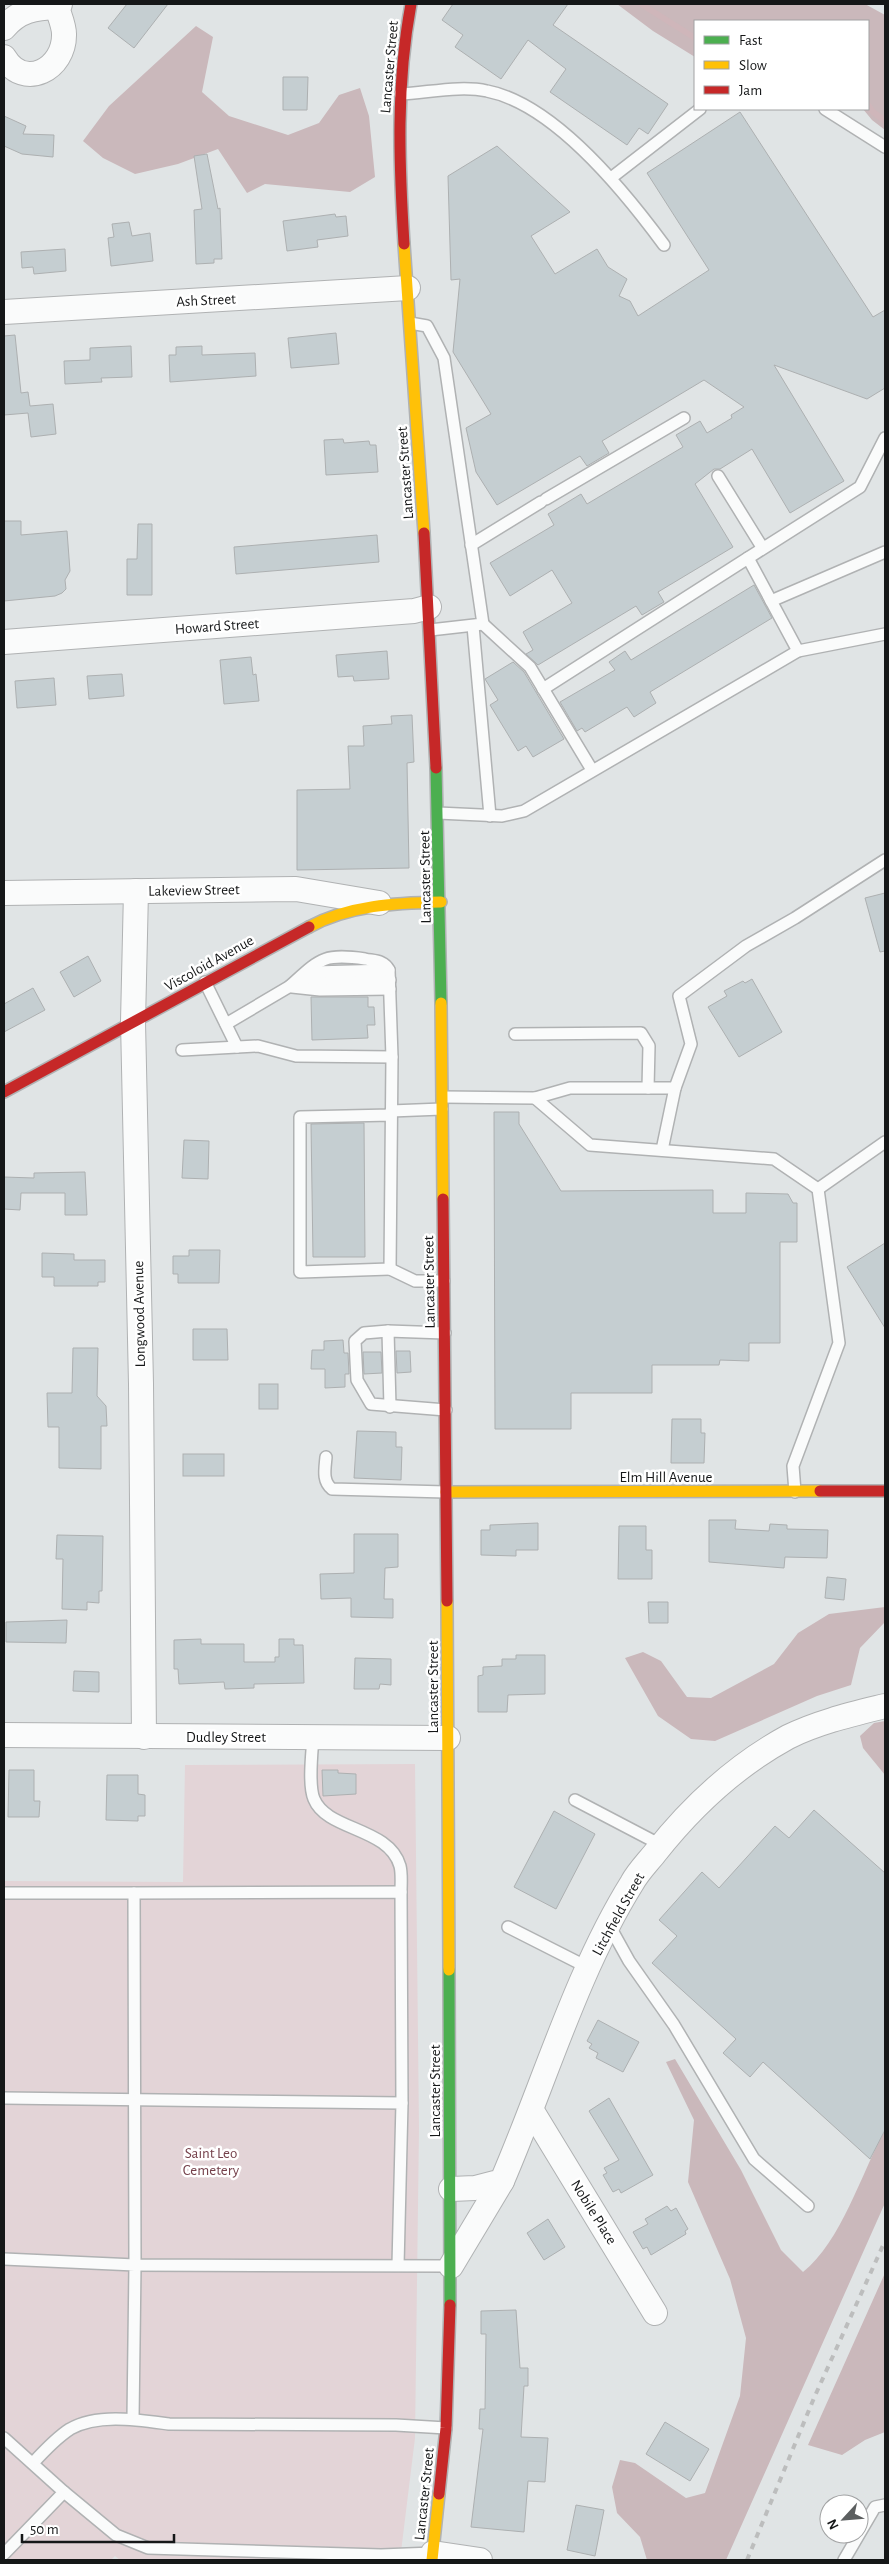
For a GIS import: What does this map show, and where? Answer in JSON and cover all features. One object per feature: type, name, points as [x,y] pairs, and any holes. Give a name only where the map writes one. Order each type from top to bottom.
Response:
[{"type":"main road","name":"Lancaster Street","points":[[411,4],[404,41],[400,94],[400,178],[429,619],[438,813],[441,902],[446,1410],[451,2266],[446,2428],[432,2556]]},
{"type":"main road","name":"Viscoloid Avenue","points":[[4,1092],[325,918],[351,909],[384,904],[441,902]]},
{"type":"main road","name":"Elm Hill Avenue","points":[[446,1492],[885,1491]]},
{"type":"street","points":[[4,28],[12,18],[32,8],[58,5],[64,34],[60,52],[54,63],[41,74],[31,74],[17,70],[4,57]]},
{"type":"street","name":"Ash Street","points":[[4,312],[408,288]]},
{"type":"street","name":"Howard Street","points":[[4,642],[414,611],[429,619]]},
{"type":"street","name":"Lakeview Street","points":[[4,893],[296,889],[384,904]]},
{"type":"street","name":"Longwood Avenue","points":[[136,891],[133,1022],[140,1374],[144,1737]]},
{"type":"street","name":"Litchfield Street","points":[[451,2266],[502,2181],[532,2112],[563,2026],[609,1925],[632,1882],[661,1845],[707,1795],[739,1768],[789,1737],[844,1716],[885,1706]]},
{"type":"street","name":"Dudley Street","points":[[4,1735],[448,1738]]},
{"type":"street","name":"Nobile Place","points":[[532,2112],[656,2313]]},
{"type":"street","points":[[451,2189],[475,2188],[502,2181]]},
{"type":"street","points":[[432,2556],[480,2560]]},
{"type":"lane","points":[[400,94],[484,90],[502,94],[530,108],[562,133],[611,178],[635,205],[664,245]]},
{"type":"lane","points":[[611,178],[699,110]]},
{"type":"lane","points":[[827,110],[885,147]]},
{"type":"lane","points":[[410,323],[427,326],[444,358],[471,545],[490,816]]},
{"type":"lane","points":[[471,545],[684,418]]},
{"type":"lane","points":[[543,689],[860,487],[885,438]]},
{"type":"lane","points":[[718,476],[762,548]]},
{"type":"lane","points":[[771,601],[885,552]]},
{"type":"lane","points":[[748,558],[798,651]]},
{"type":"lane","points":[[429,619],[478,625],[530,667],[592,770]]},
{"type":"lane","points":[[438,813],[490,816],[514,815],[524,811],[798,651],[885,634]]},
{"type":"lane","points":[[662,1150],[675,1088],[691,1044],[679,996],[746,946],[796,918],[885,860]]},
{"type":"lane","points":[[226,1024],[290,986],[320,971],[390,980]]},
{"type":"lane","points":[[290,986],[307,990],[390,980]]},
{"type":"lane","points":[[390,980],[392,1057],[390,1270]]},
{"type":"lane","points":[[205,982],[237,1047]]},
{"type":"lane","points":[[515,1034],[641,1033],[649,1046],[648,1088]]},
{"type":"lane","points":[[182,1050],[258,1046],[296,1056],[392,1057]]},
{"type":"lane","points":[[443,1097],[535,1098],[570,1088],[675,1088]]},
{"type":"lane","points":[[535,1098],[590,1145],[774,1159],[818,1189],[838,1343],[793,1466],[795,1492]]},
{"type":"lane","points":[[443,1110],[300,1117],[300,1272],[390,1270],[415,1281],[444,1280]]},
{"type":"lane","points":[[818,1189],[885,1142]]},
{"type":"lane","points":[[388,1331],[390,1407]]},
{"type":"lane","points":[[445,1333],[388,1331],[364,1334],[355,1341],[357,1380],[363,1394],[371,1404],[446,1410]]},
{"type":"lane","points":[[326,1457],[325,1476],[327,1485],[332,1489],[446,1492]]},
{"type":"lane","points":[[313,1737],[313,1798],[319,1808],[330,1817],[371,1836],[387,1847],[400,1866],[402,2104],[398,2265]]},
{"type":"lane","points":[[575,1800],[661,1845]]},
{"type":"lane","points":[[4,1893],[401,1892]]},
{"type":"lane","points":[[132,2419],[135,2265],[134,1893]]},
{"type":"lane","points":[[609,1925],[629,1962],[674,2025],[754,2159],[808,2206]]},
{"type":"lane","points":[[508,1928],[589,1968]]},
{"type":"lane","points":[[4,2098],[402,2104]]},
{"type":"lane","points":[[4,2259],[135,2265],[451,2266]]},
{"type":"lane","points":[[33,2463],[54,2441],[72,2428],[95,2422],[132,2419],[169,2424],[396,2425],[446,2428]]},
{"type":"lane","points":[[4,2438],[64,2492],[116,2534],[148,2548],[432,2556]]},
{"type":"lane","points":[[4,2554],[64,2492]]},
{"type":"lane","points":[[844,2560],[875,2507],[885,2504]]},
{"type":"green space","name":"Saint Leo Cemetery","points":[[415,1764],[419,2128],[415,2438],[400,2560],[120,2560],[115,2556],[111,2560],[4,2560],[4,1881],[183,1882],[185,1765]]},
{"type":"shaded area","points":[[617,4],[865,4],[885,15],[885,130],[872,120],[864,110],[869,110],[869,20],[694,20],[694,56],[653,31]]},
{"type":"shaded area","points":[[196,26],[213,37],[202,92],[229,116],[288,135],[319,123],[339,95],[360,88],[369,116],[375,177],[350,192],[265,184],[247,193],[218,149],[178,164],[135,174],[103,158],[83,141],[109,106]]},
{"type":"shaded area","points":[[885,1607],[885,1622],[860,1648],[851,1685],[817,1696],[715,1741],[691,1739],[658,1716],[625,1658],[643,1652],[661,1661],[687,1697],[711,1698],[774,1664],[798,1633],[829,1614]]},
{"type":"shaded area","points":[[885,1721],[885,1775],[863,1748],[860,1736],[874,1723]]},
{"type":"shaded area","points":[[675,2059],[741,2170],[781,2250],[803,2272],[816,2259],[839,2225],[885,2130],[885,2203],[726,2560],[647,2560],[640,2537],[617,2513],[612,2487],[620,2460],[635,2463],[686,2498],[705,2493],[740,2396],[746,2338],[730,2279],[688,2182],[694,2120],[666,2062]]},
{"type":"shaded area","points":[[885,2273],[885,2432],[865,2440],[842,2455],[808,2445]]},
{"type":"building","points":[[127,4],[168,4],[134,48],[108,28]]},
{"type":"building","points":[[453,4],[568,4],[553,25],[668,104],[648,134],[639,128],[627,145],[550,92],[566,69],[528,40],[501,79],[455,47],[463,35],[442,20]]},
{"type":"building","points":[[283,77],[308,77],[307,110],[283,110]]},
{"type":"building","points":[[740,112],[873,317],[885,310],[885,388],[867,399],[774,365],[844,481],[790,513],[752,449],[720,469],[714,469],[695,484],[733,547],[658,592],[664,602],[642,615],[636,606],[538,665],[526,654],[533,650],[523,632],[572,603],[552,570],[510,596],[490,563],[554,525],[548,514],[581,494],[587,504],[683,447],[676,435],[700,421],[707,433],[732,418],[731,415],[744,407],[704,380],[602,441],[609,453],[587,466],[580,456],[497,505],[476,472],[466,428],[491,414],[453,352],[460,279],[451,280],[448,176],[497,146],[570,212],[531,236],[555,274],[597,249],[608,267],[627,279],[619,296],[630,301],[638,316],[709,270],[647,173]]},
{"type":"building","points":[[4,116],[26,126],[23,134],[54,135],[53,157],[22,154],[4,146]]},
{"type":"building","points":[[207,154],[218,209],[220,208],[222,259],[214,259],[214,263],[196,264],[194,210],[202,209],[194,156]]},
{"type":"building","points":[[335,214],[336,217],[346,216],[348,236],[317,240],[318,247],[287,251],[283,221]]},
{"type":"building","points":[[129,222],[132,236],[150,233],[153,261],[111,266],[108,238],[114,237],[112,224]]},
{"type":"building","points":[[65,249],[66,271],[34,274],[33,267],[22,268],[21,252]]},
{"type":"building","points":[[336,333],[339,364],[291,368],[288,338]]},
{"type":"building","points":[[15,335],[21,393],[28,392],[30,406],[53,404],[56,434],[31,437],[28,413],[4,415],[4,336]]},
{"type":"building","points":[[131,346],[132,377],[101,378],[102,382],[65,384],[64,361],[90,360],[90,348]]},
{"type":"building","points":[[202,346],[202,355],[255,353],[256,376],[170,382],[169,355],[176,355],[176,347]]},
{"type":"building","points":[[343,439],[344,443],[369,441],[370,445],[376,445],[378,472],[326,475],[324,440]]},
{"type":"building","points":[[4,521],[21,521],[21,535],[67,531],[70,571],[65,580],[66,589],[62,593],[55,596],[4,601]]},
{"type":"building","points":[[138,524],[152,524],[152,595],[127,595],[127,559],[137,559]]},
{"type":"building","points":[[377,535],[379,562],[236,574],[234,547]]},
{"type":"building","points":[[754,585],[772,618],[650,692],[656,703],[634,717],[627,707],[585,732],[582,728],[577,731],[560,702],[615,670],[609,662],[625,651],[631,660]]},
{"type":"building","points":[[387,651],[389,679],[354,681],[353,676],[338,677],[336,655]]},
{"type":"building","points":[[251,657],[253,675],[256,674],[259,701],[224,704],[220,660]]},
{"type":"building","points":[[513,662],[524,672],[564,739],[533,757],[526,746],[518,751],[490,705],[498,700],[485,679]]},
{"type":"building","points":[[122,674],[124,696],[89,699],[87,676]]},
{"type":"building","points":[[54,678],[56,705],[17,708],[15,681]]},
{"type":"building","points":[[412,715],[414,762],[407,763],[409,868],[297,870],[297,790],[350,789],[348,746],[364,746],[363,726],[392,724],[391,716]]},
{"type":"building","points":[[885,893],[885,951],[880,952],[865,898]]},
{"type":"building","points":[[88,956],[101,981],[74,997],[60,972]]},
{"type":"building","points":[[752,979],[782,1032],[739,1057],[708,1007],[727,996],[724,991],[743,981],[745,983]]},
{"type":"building","points":[[33,988],[45,1010],[4,1032],[4,1004]]},
{"type":"building","points":[[311,997],[368,997],[368,1007],[374,1007],[375,1025],[367,1025],[368,1038],[312,1040]]},
{"type":"building","points":[[494,1112],[519,1112],[519,1124],[561,1191],[713,1190],[713,1213],[746,1213],[746,1193],[788,1194],[793,1203],[797,1203],[797,1242],[780,1242],[780,1343],[749,1343],[749,1361],[720,1360],[719,1365],[652,1365],[652,1393],[571,1393],[571,1429],[495,1429]]},
{"type":"building","points":[[364,1123],[365,1257],[313,1257],[311,1124]]},
{"type":"building","points":[[184,1140],[209,1141],[208,1179],[182,1178]]},
{"type":"building","points":[[85,1172],[87,1215],[65,1215],[65,1193],[21,1193],[20,1210],[4,1209],[4,1177],[34,1178],[34,1173]]},
{"type":"building","points":[[885,1243],[885,1328],[847,1267]]},
{"type":"building","points":[[189,1250],[220,1250],[219,1283],[178,1283],[178,1274],[173,1274],[173,1256],[189,1256]]},
{"type":"building","points":[[42,1253],[74,1254],[74,1260],[105,1260],[105,1282],[98,1282],[98,1286],[54,1286],[54,1277],[42,1277]]},
{"type":"building","points":[[193,1329],[227,1329],[228,1360],[193,1360]]},
{"type":"building","points":[[343,1340],[344,1353],[348,1353],[349,1374],[345,1374],[345,1387],[325,1388],[325,1369],[311,1369],[312,1350],[324,1350],[324,1341]]},
{"type":"building","points":[[73,1348],[98,1348],[97,1396],[106,1406],[107,1426],[101,1426],[101,1469],[59,1468],[59,1427],[48,1427],[47,1393],[72,1393]]},
{"type":"building","points":[[396,1351],[410,1351],[411,1372],[397,1373]]},
{"type":"building","points":[[363,1352],[381,1352],[382,1373],[364,1374]]},
{"type":"building","points":[[259,1384],[278,1384],[278,1409],[259,1409]]},
{"type":"building","points":[[672,1419],[701,1419],[701,1433],[705,1433],[704,1463],[671,1463]]},
{"type":"building","points":[[357,1431],[396,1432],[396,1447],[402,1447],[401,1480],[354,1478]]},
{"type":"building","points":[[183,1454],[224,1454],[224,1476],[183,1476]]},
{"type":"building","points":[[709,1520],[736,1520],[735,1529],[769,1531],[770,1524],[787,1525],[787,1529],[828,1530],[827,1558],[785,1557],[784,1568],[709,1562]]},
{"type":"building","points":[[538,1523],[538,1550],[516,1550],[516,1556],[481,1555],[481,1530],[490,1530],[490,1525]]},
{"type":"building","points":[[619,1526],[646,1526],[646,1550],[652,1550],[652,1579],[618,1579]]},
{"type":"building","points":[[354,1534],[398,1534],[398,1567],[385,1568],[384,1599],[393,1599],[393,1618],[351,1617],[351,1598],[321,1599],[320,1574],[354,1573]]},
{"type":"building","points":[[57,1535],[103,1536],[102,1591],[99,1591],[99,1603],[87,1602],[87,1610],[62,1609],[63,1559],[56,1559]]},
{"type":"building","points":[[827,1577],[846,1579],[844,1600],[825,1598]]},
{"type":"building","points":[[648,1602],[668,1602],[668,1623],[649,1623]]},
{"type":"building","points":[[67,1620],[66,1643],[6,1642],[6,1622]]},
{"type":"building","points":[[201,1639],[201,1644],[244,1644],[244,1662],[275,1662],[275,1657],[279,1657],[279,1639],[294,1639],[294,1645],[303,1645],[304,1683],[254,1684],[254,1688],[225,1689],[224,1682],[179,1684],[178,1669],[174,1669],[174,1640]]},
{"type":"building","points":[[516,1655],[545,1655],[545,1694],[508,1695],[507,1712],[478,1712],[478,1676],[483,1675],[483,1667],[502,1666],[502,1659],[516,1659]]},
{"type":"building","points":[[355,1658],[391,1659],[391,1685],[380,1684],[379,1689],[354,1689]]},
{"type":"building","points":[[74,1671],[99,1672],[99,1692],[73,1691]]},
{"type":"building","points":[[9,1770],[34,1770],[34,1801],[40,1801],[39,1817],[8,1817]]},
{"type":"building","points":[[322,1770],[338,1770],[338,1773],[356,1774],[356,1794],[323,1796]]},
{"type":"building","points":[[107,1775],[138,1775],[138,1794],[145,1795],[145,1816],[138,1816],[138,1821],[106,1820]]},
{"type":"building","points":[[814,1810],[885,1873],[885,2130],[870,2159],[763,2062],[750,2077],[723,2053],[736,2039],[652,1963],[677,1936],[659,1920],[702,1872],[719,1888],[775,1826],[789,1838]]},
{"type":"building","points":[[554,1811],[595,1834],[556,1909],[514,1887]]},
{"type":"building","points":[[598,2020],[639,2042],[623,2072],[596,2058],[598,2053],[589,2048],[592,2044],[587,2041]]},
{"type":"building","points":[[609,2098],[653,2175],[621,2193],[619,2189],[613,2192],[603,2175],[607,2173],[604,2168],[619,2160],[589,2111]]},
{"type":"building","points":[[667,2206],[671,2211],[676,2208],[688,2229],[685,2231],[686,2234],[651,2255],[647,2247],[643,2249],[633,2232],[648,2224],[645,2219]]},
{"type":"building","points":[[548,2219],[565,2247],[544,2260],[527,2233]]},
{"type":"building","points":[[516,2310],[520,2368],[528,2368],[528,2386],[524,2386],[521,2437],[548,2438],[545,2482],[528,2481],[524,2532],[471,2527],[483,2429],[479,2429],[480,2409],[485,2409],[486,2334],[481,2334],[481,2311]]},
{"type":"building","points":[[665,2422],[709,2449],[690,2481],[646,2454]]},
{"type":"building","points":[[576,2505],[604,2510],[595,2556],[567,2550]]},
{"type":"waterway","points":[[641,4],[694,37]]},
{"type":"waterway","points":[[869,106],[885,121]]},
{"type":"railway","points":[[747,2560],[814,2398],[885,2241]]},
{"type":"traffic: fast","points":[[436,768],[441,1003]]},
{"type":"traffic: fast","points":[[449,1970],[450,2305]]},
{"type":"traffic: slow","points":[[404,244],[424,533]]},
{"type":"traffic: slow","points":[[309,927],[340,914],[356,910],[407,903],[441,902]]},
{"type":"traffic: slow","points":[[441,1003],[443,1199]]},
{"type":"traffic: slow","points":[[446,1492],[820,1491]]},
{"type":"traffic: slow","points":[[447,1601],[449,1970]]},
{"type":"traffic: slow","points":[[432,2560],[439,2494]]},
{"type":"traffic: jam","points":[[404,244],[400,124],[403,64],[411,4]]},
{"type":"traffic: jam","points":[[424,533],[436,768]]},
{"type":"traffic: jam","points":[[4,1092],[309,927]]},
{"type":"traffic: jam","points":[[443,1199],[447,1601]]},
{"type":"traffic: jam","points":[[820,1491],[885,1491]]},
{"type":"traffic: jam","points":[[439,2494],[446,2428],[450,2305]]}]
